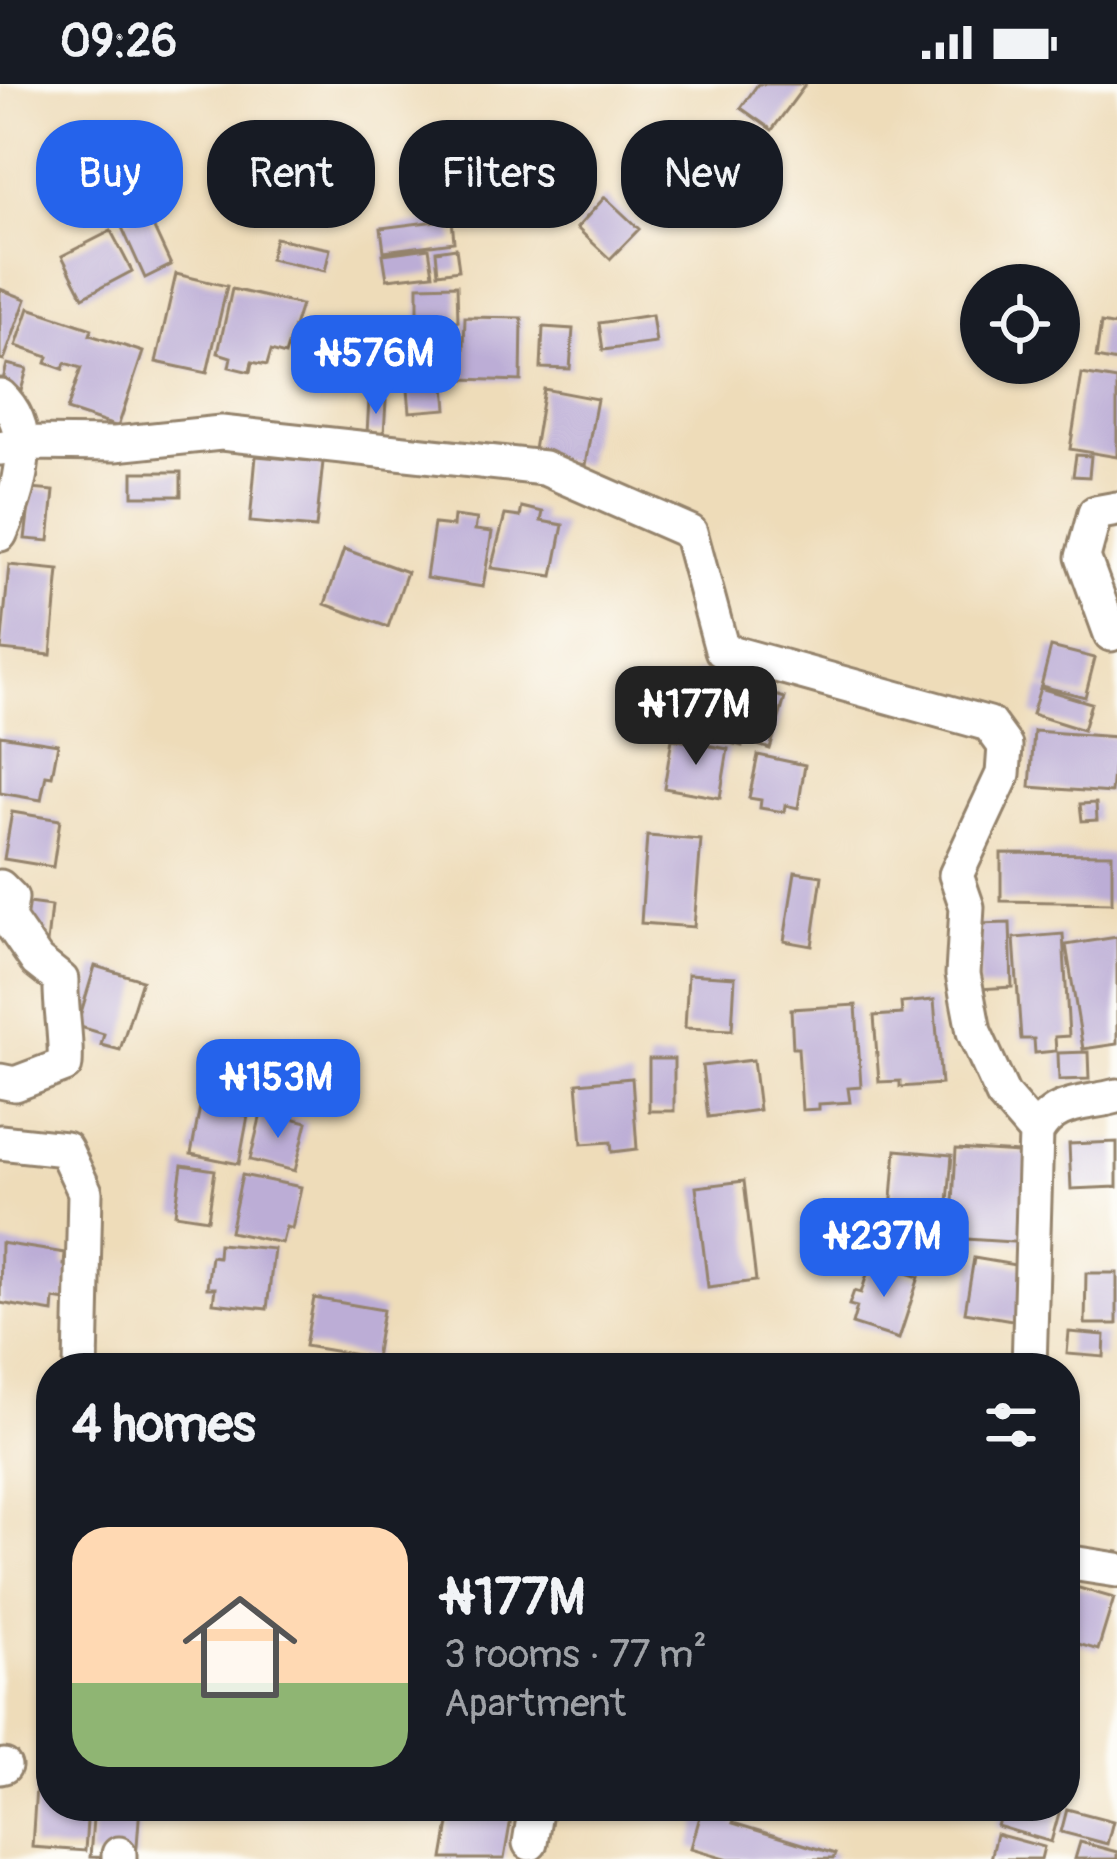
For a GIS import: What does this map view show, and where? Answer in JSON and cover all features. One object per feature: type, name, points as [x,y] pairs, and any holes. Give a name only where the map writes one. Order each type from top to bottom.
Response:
[{"type":"street","points":[[0,396],[17,413],[0,534]]},
{"type":"street","points":[[12,445],[115,444],[221,433],[544,468],[690,532],[722,650],[989,724],[1005,746],[1003,774],[956,875],[967,908],[963,974],[974,1032],[993,1074],[1003,1095],[1036,1133]]},
{"type":"street","points":[[1111,634],[1083,556],[1095,513],[1117,508]]},
{"type":"street","points":[[0,887],[11,898],[8,919],[38,961],[61,980],[59,1012],[67,1042],[64,1065],[15,1084],[0,1081]]},
{"type":"street","points":[[1029,1353],[1036,1133],[1044,1118],[1056,1110],[1117,1096]]},
{"type":"street","points":[[0,1142],[65,1149],[85,1192],[81,1353]]},
{"type":"street","points":[[1080,1564],[1117,1570]]},
{"type":"street","points":[[530,1843],[534,1821]]},
{"type":"building","points":[[758,84],[806,84],[779,120],[758,120],[741,108]]},
{"type":"building","points":[[605,197],[621,212],[621,228],[639,229],[610,259],[577,228],[597,228],[597,206]]},
{"type":"building","points":[[122,228],[154,228],[171,265],[145,278]]},
{"type":"building","points":[[381,228],[453,228],[454,242],[384,251]]},
{"type":"building","points":[[111,231],[132,271],[83,297],[62,256]]},
{"type":"building","points":[[275,238],[330,249],[325,271],[270,259]]},
{"type":"building","points":[[429,248],[433,274],[387,279],[383,254]]},
{"type":"building","points":[[456,248],[459,270],[438,273],[436,251]]},
{"type":"building","points":[[176,274],[227,286],[207,373],[156,362]]},
{"type":"building","points":[[457,285],[458,321],[418,322],[418,286]]},
{"type":"building","points":[[0,289],[26,299],[4,360],[0,359]]},
{"type":"building","points":[[232,289],[301,305],[285,355],[271,351],[267,365],[252,362],[250,372],[229,367],[231,357],[218,353]]},
{"type":"building","points":[[29,308],[143,352],[118,427],[67,410],[81,368],[65,363],[63,369],[46,363],[48,357],[16,346]]},
{"type":"building","points":[[652,315],[656,343],[603,350],[599,323]]},
{"type":"building","points":[[465,317],[522,318],[521,381],[463,379]]},
{"type":"building","points":[[1101,323],[1117,326],[1117,362],[1096,358]]},
{"type":"building","points":[[543,327],[573,329],[570,369],[541,368]]},
{"type":"building","points":[[443,363],[447,409],[410,412],[406,367]]},
{"type":"building","points":[[7,364],[27,369],[18,402],[0,392]]},
{"type":"building","points":[[1082,374],[1117,380],[1117,457],[1070,449]]},
{"type":"building","points":[[544,389],[597,399],[585,465],[533,456]]},
{"type":"building","points":[[369,400],[386,401],[384,433],[367,433]]},
{"type":"building","points":[[1076,455],[1091,456],[1089,477],[1073,476]]},
{"type":"building","points":[[256,456],[323,462],[316,528],[250,522]]},
{"type":"building","points":[[133,472],[181,472],[181,496],[133,496]]},
{"type":"building","points":[[31,489],[54,491],[49,541],[25,539]]},
{"type":"building","points":[[522,507],[543,512],[541,521],[563,525],[553,576],[491,568],[505,515],[520,517]]},
{"type":"building","points":[[454,516],[477,519],[475,530],[492,532],[483,587],[426,578],[434,524],[453,526]]},
{"type":"building","points":[[344,549],[407,572],[388,627],[325,604]]},
{"type":"building","points":[[9,565],[59,570],[51,655],[1,650]]},
{"type":"building","points":[[1051,647],[1095,658],[1085,697],[1041,686]]},
{"type":"building","points":[[696,672],[756,685],[742,746],[682,732],[686,718],[679,716],[684,696],[690,698]]},
{"type":"building","points":[[1040,688],[1091,703],[1083,730],[1032,714]]},
{"type":"building","points":[[762,691],[785,698],[770,749],[746,741]]},
{"type":"building","points":[[1034,731],[1116,737],[1111,793],[1030,787]]},
{"type":"building","points":[[0,735],[58,744],[41,800],[0,793]]},
{"type":"building","points":[[672,739],[728,749],[720,798],[664,788]]},
{"type":"building","points":[[758,755],[805,765],[798,808],[785,805],[784,812],[760,808],[761,800],[749,798]]},
{"type":"building","points":[[1096,803],[1097,820],[1082,821],[1080,804]]},
{"type":"building","points":[[12,812],[60,820],[53,867],[4,859]]},
{"type":"building","points":[[647,836],[701,840],[694,927],[641,923]]},
{"type":"building","points":[[1001,853],[1112,854],[1112,903],[1001,901]]},
{"type":"building","points":[[795,872],[822,876],[812,946],[784,941]]},
{"type":"building","points":[[28,903],[51,906],[47,943],[23,940]]},
{"type":"building","points":[[1010,923],[1012,987],[979,989],[977,924]]},
{"type":"building","points":[[1063,934],[1069,1036],[1055,1037],[1056,1051],[1035,1053],[1034,1039],[1021,1039],[1014,938]]},
{"type":"building","points":[[1117,937],[1117,1044],[1083,1049],[1066,945]]},
{"type":"building","points":[[95,966],[142,980],[120,1050],[101,1045],[104,1034],[77,1026]]},
{"type":"building","points":[[688,974],[735,977],[732,1030],[685,1028]]},
{"type":"building","points":[[934,1000],[941,1084],[900,1087],[900,1081],[879,1082],[874,1016],[902,1014],[901,1003]]},
{"type":"building","points":[[856,1005],[861,1087],[848,1088],[850,1102],[802,1110],[791,1009]]},
{"type":"building","points":[[1088,1052],[1089,1079],[1059,1080],[1058,1053]]},
{"type":"building","points":[[649,1059],[674,1059],[674,1111],[649,1111]]},
{"type":"building","points":[[753,1060],[759,1110],[708,1117],[702,1066]]},
{"type":"building","points":[[632,1078],[637,1149],[612,1152],[611,1142],[582,1144],[577,1083]]},
{"type":"building","points":[[200,1107],[248,1116],[239,1164],[191,1154]]},
{"type":"building","points":[[262,1110],[307,1122],[295,1171],[250,1160]]},
{"type":"building","points":[[1117,1142],[1117,1187],[1071,1189],[1069,1144]]},
{"type":"building","points":[[956,1149],[1033,1154],[1027,1243],[951,1238]]},
{"type":"building","points":[[896,1150],[952,1155],[945,1238],[889,1233]]},
{"type":"building","points":[[182,1165],[215,1170],[208,1219],[175,1214]]},
{"type":"building","points":[[242,1175],[301,1187],[292,1229],[286,1227],[282,1243],[230,1232]]},
{"type":"building","points":[[744,1181],[756,1281],[708,1287],[696,1187]]},
{"type":"building","points":[[1,1243],[65,1253],[64,1265],[71,1266],[66,1301],[54,1299],[53,1312],[0,1303]]},
{"type":"building","points":[[219,1244],[274,1249],[267,1309],[213,1303],[215,1288],[207,1288],[211,1256],[218,1257]]},
{"type":"building","points":[[974,1258],[1044,1270],[1035,1324],[965,1312]]},
{"type":"building","points":[[871,1262],[919,1277],[899,1339],[852,1324],[857,1307],[849,1305],[854,1291],[861,1293]]},
{"type":"building","points":[[1086,1273],[1117,1273],[1117,1324],[1085,1324]]},
{"type":"building","points":[[314,1298],[383,1310],[376,1353],[305,1346]]},
{"type":"building","points":[[1069,1332],[1105,1335],[1104,1357],[1067,1353]]},
{"type":"building","points":[[1080,1588],[1114,1598],[1098,1650],[1080,1645]]},
{"type":"building","points":[[36,1786],[36,1821],[87,1821],[85,1851],[32,1847]]},
{"type":"building","points":[[1080,1812],[1113,1821],[1107,1844],[1061,1832],[1064,1821],[1080,1821]]},
{"type":"building","points":[[93,1821],[139,1821],[136,1859],[90,1857]]},
{"type":"building","points":[[449,1821],[511,1821],[504,1859],[443,1859]]},
{"type":"building","points":[[699,1821],[734,1821],[835,1854],[833,1859],[729,1859],[691,1848]]},
{"type":"building","points":[[998,1821],[1057,1821],[1051,1842],[997,1826]]},
{"type":"building","points":[[996,1834],[1044,1847],[1041,1859],[990,1859]]},
{"type":"building","points":[[1080,1842],[1117,1852],[1117,1859],[1075,1859]]}]
